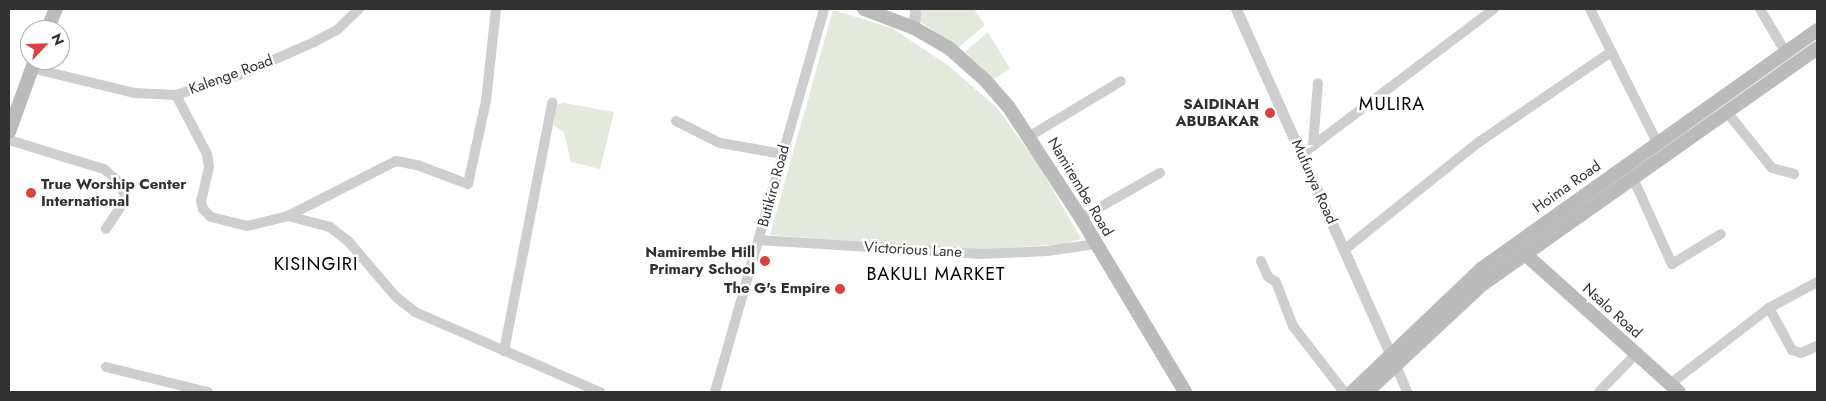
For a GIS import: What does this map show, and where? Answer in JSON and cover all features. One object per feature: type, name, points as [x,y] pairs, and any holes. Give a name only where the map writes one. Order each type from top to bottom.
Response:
[{"type":"main road","name":"Namirembe Road","points":[[866,9],[914,28],[949,48],[985,80],[1030,136],[1184,392]]},
{"type":"main road","name":"Hoima Road","points":[[1367,392],[1393,360],[1481,269],[1817,30]]},
{"type":"main road","name":"Hoima Road","points":[[1352,392],[1483,284],[1524,253],[1817,48]]},
{"type":"main road","points":[[9,132],[31,70]]},
{"type":"main road","name":"Nsalo Road","points":[[1524,253],[1674,388]]},
{"type":"street","name":"Kalenge Road","points":[[54,70],[134,93],[176,94],[239,75],[314,42],[338,29],[360,9]]},
{"type":"street","points":[[176,94],[207,154],[209,167],[202,201],[206,213],[246,226],[288,216],[396,161],[417,165],[468,184],[486,101],[496,9]]},
{"type":"street","name":"Butikiro Road","points":[[715,392],[760,240],[824,9]]},
{"type":"street","points":[[866,9],[872,9]]},
{"type":"street","points":[[914,28],[915,9]]},
{"type":"street","name":"Mufunya Road","points":[[1236,9],[1393,360]]},
{"type":"street","points":[[1302,154],[1494,9]]},
{"type":"street","points":[[1590,9],[1658,144]]},
{"type":"street","points":[[1760,9],[1786,53]]},
{"type":"street","points":[[1344,250],[1479,142],[1611,52]]},
{"type":"street","points":[[1030,136],[1121,81]]},
{"type":"street","points":[[1313,146],[1318,83]]},
{"type":"street","points":[[504,351],[552,103]]},
{"type":"street","points":[[1726,111],[1772,168],[1794,174]]},
{"type":"street","points":[[676,121],[720,143],[783,154]]},
{"type":"street","points":[[9,140],[104,169],[120,183],[126,199],[106,229]]},
{"type":"street","points":[[1081,218],[1160,173]]},
{"type":"street","points":[[1632,176],[1672,264],[1721,234]]},
{"type":"street","points":[[288,216],[319,222],[340,234],[396,297],[415,312],[600,392]]},
{"type":"street","name":"Victorious Lane","points":[[760,240],[979,254],[1047,251],[1096,244]]},
{"type":"street","points":[[1261,261],[1268,278],[1276,282],[1293,326],[1344,392]]},
{"type":"street","points":[[1674,388],[1769,308],[1817,282]]},
{"type":"street","points":[[1769,308],[1792,350],[1801,353],[1817,346]]},
{"type":"street","points":[[1599,392],[1636,354]]},
{"type":"street","points":[[1393,360],[1407,392]]},
{"type":"street","points":[[106,367],[208,392]]},
{"type":"shaded area","points":[[924,9],[974,9],[985,25],[959,47],[920,22],[919,13]]},
{"type":"shaded area","points":[[833,10],[892,28],[949,66],[997,108],[1038,164],[1081,239],[1065,244],[971,250],[770,235]]},
{"type":"shaded area","points":[[988,32],[1010,69],[994,79],[965,52]]},
{"type":"shaded area","points":[[564,103],[614,112],[600,169],[571,162],[564,132],[554,126],[555,105]]},
{"type":"place","name":"SAIDINAH ABUBAKAR","points":[[1270,113]]},
{"type":"place","name":"True Worship Center International","points":[[31,193]]},
{"type":"place","name":"Namirembe Hill Primary School","points":[[765,261]]},
{"type":"place","name":"The G's Empire","points":[[840,289]]},
{"type":"district","name":"MULIRA","points":[[1392,104]]},
{"type":"district","name":"KISINGIRI","points":[[316,264]]},
{"type":"district","name":"BAKULI MARKET","points":[[936,274]]}]
